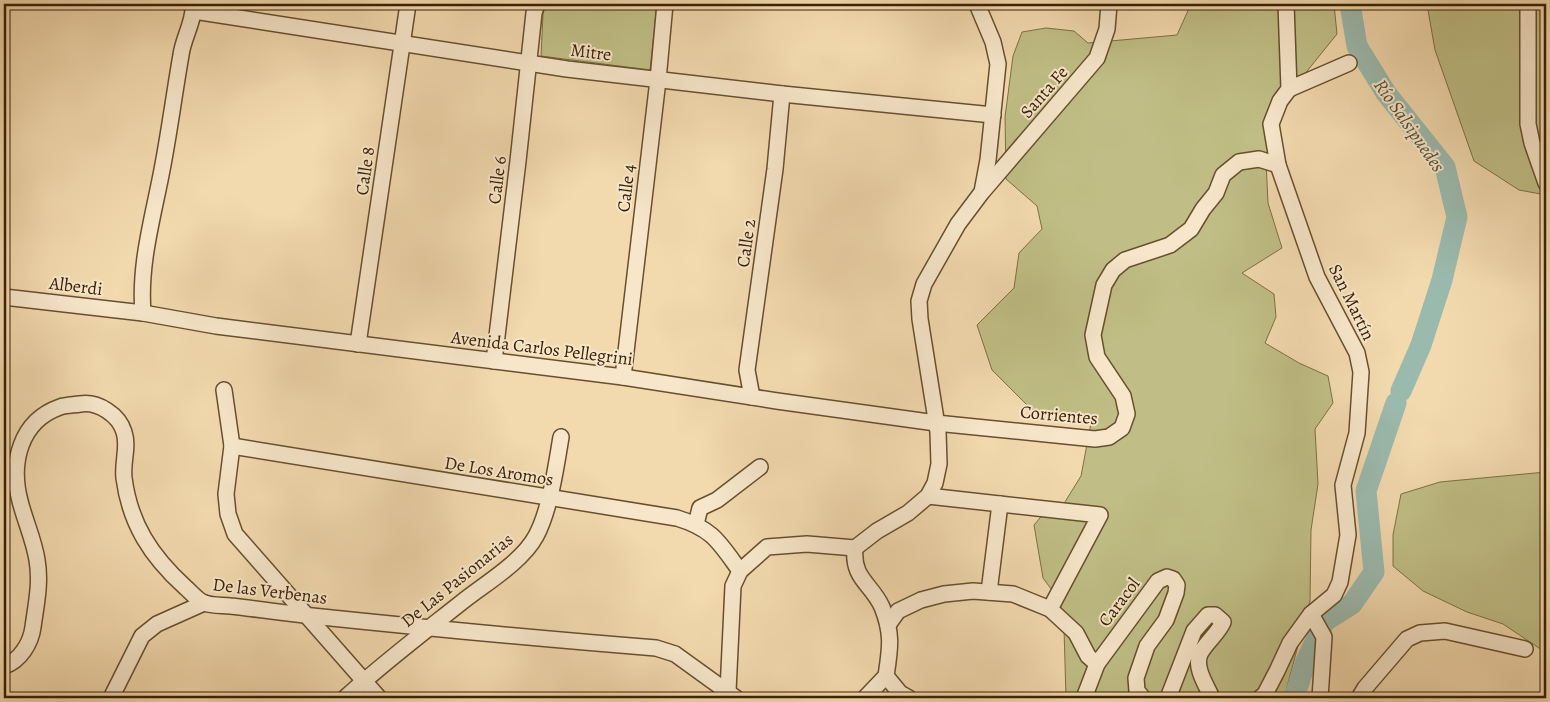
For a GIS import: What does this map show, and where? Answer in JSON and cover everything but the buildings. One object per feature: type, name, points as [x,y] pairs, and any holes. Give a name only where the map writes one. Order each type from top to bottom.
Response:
[{"type":"street","name":"Calle 8","points":[[358,344],[408,4]]},
{"type":"street","name":"Calle 6","points":[[494,361],[530,62],[534,13],[537,4]]},
{"type":"street","name":"Calle 4","points":[[623,377],[658,80],[665,4]]},
{"type":"street","points":[[978,4],[993,42],[998,64],[982,192]]},
{"type":"street","name":"Santa Fe","points":[[928,496],[936,483],[939,464],[938,432],[920,319],[919,301],[924,284],[958,224],[982,192],[1097,58],[1107,29],[1109,4]]},
{"type":"street","points":[[1286,4],[1289,89],[1349,63]]},
{"type":"street","points":[[1528,4],[1528,124],[1546,183]]},
{"type":"street","name":"Mitre","points":[[193,7],[567,69],[782,94],[993,115]]},
{"type":"street","points":[[143,313],[141,290],[147,239],[162,172],[182,47],[193,7]]},
{"type":"street","name":"San Martín","points":[[1289,89],[1280,101],[1271,124],[1278,165],[1317,277],[1357,354],[1361,372],[1357,433],[1343,484],[1348,535],[1340,582],[1334,595],[1311,614]]},
{"type":"street","name":"Calle 2","points":[[752,397],[747,370],[775,169],[782,94]]},
{"type":"street","name":"Corrientes","points":[[936,423],[1095,439],[1109,437],[1122,428],[1127,414],[1123,396],[1097,357],[1093,336],[1104,285],[1113,270],[1125,260],[1170,245],[1191,229],[1203,209],[1216,193],[1223,174],[1239,162],[1259,159],[1278,165]]},
{"type":"street","name":"Alberdi","points":[[4,297],[143,313]]},
{"type":"street","name":"Avenida Carlos Pellegrini","points":[[143,313],[216,326],[623,377],[936,423]]},
{"type":"street","points":[[224,390],[232,446],[226,494],[228,514],[235,534],[379,698]]},
{"type":"street","name":"De las Verbenas","points":[[4,666],[8,665],[25,650],[32,635],[39,584],[37,561],[20,500],[16,476],[19,453],[25,435],[37,420],[60,407],[86,403],[111,412],[124,429],[126,443],[124,473],[127,496],[134,520],[147,545],[167,571],[204,603],[428,628],[656,648],[675,654],[729,696]]},
{"type":"street","name":"De Las Pasionarias","points":[[345,698],[428,628],[522,556],[536,537],[544,518],[561,437]]},
{"type":"street","name":"De Los Aromos","points":[[232,446],[677,518],[696,524],[717,539],[740,570]]},
{"type":"street","points":[[696,524],[700,508],[717,500],[760,468]]},
{"type":"street","points":[[729,696],[733,586],[740,570],[767,547],[807,544],[855,548],[877,531],[908,513],[928,496],[1100,515],[1050,609]]},
{"type":"street","points":[[990,592],[1000,504]]},
{"type":"street","points":[[855,548],[854,562],[862,579],[881,605],[888,625],[891,643],[886,676],[865,698]]},
{"type":"street","name":"Caracol","points":[[1084,698],[1097,664],[1158,581],[1167,577],[1173,579],[1177,585],[1176,594],[1166,620],[1147,646],[1136,678],[1137,691],[1143,698]]},
{"type":"street","points":[[888,625],[898,611],[921,600],[944,594],[973,591],[1013,594],[1050,609],[1076,633],[1088,656],[1097,664]]},
{"type":"street","points":[[111,698],[142,636],[158,624],[204,603]]},
{"type":"street","points":[[1260,698],[1265,694],[1290,643],[1311,614],[1324,636],[1320,698]]},
{"type":"street","points":[[1168,698],[1177,679],[1186,649],[1194,631],[1208,616],[1215,615],[1223,622],[1220,629],[1200,654],[1199,668],[1212,698]]},
{"type":"street","points":[[1359,698],[1365,688],[1407,639],[1420,632],[1445,631],[1525,650]]},
{"type":"street","points":[[886,676],[900,693],[909,698]]},
{"type":"shaded area","points":[[546,4],[657,4],[650,70],[541,56],[543,14]]},
{"type":"shaded area","points":[[1191,4],[1334,4],[1337,34],[1291,91],[1278,114],[1266,160],[1268,203],[1282,248],[1242,273],[1274,294],[1276,317],[1265,343],[1299,363],[1328,376],[1333,403],[1315,429],[1318,484],[1311,530],[1310,601],[1284,698],[1066,698],[1064,629],[1060,601],[1043,578],[1034,525],[1045,512],[1060,510],[1081,476],[1091,423],[1031,409],[992,370],[977,325],[1014,288],[1019,253],[1042,229],[1037,206],[1006,179],[1005,117],[1013,56],[1022,32],[1046,28],[1074,31],[1088,43],[1177,35]]},
{"type":"shaded area","points":[[1438,4],[1546,4],[1546,195],[1519,190],[1474,161],[1435,50],[1428,10]]},
{"type":"shaded area","points":[[1546,472],[1546,654],[1503,624],[1467,612],[1423,591],[1393,566],[1393,535],[1401,494],[1440,482]]},
{"type":"waterway","name":"Río Salsipuedes","points":[[1350,4],[1357,46],[1386,93],[1445,167],[1457,217],[1442,280],[1421,345],[1401,391]]},
{"type":"waterway","name":"Río Salsipuedes","points":[[1294,698],[1306,661],[1325,621],[1352,604],[1374,572],[1366,491],[1396,403]]}]
